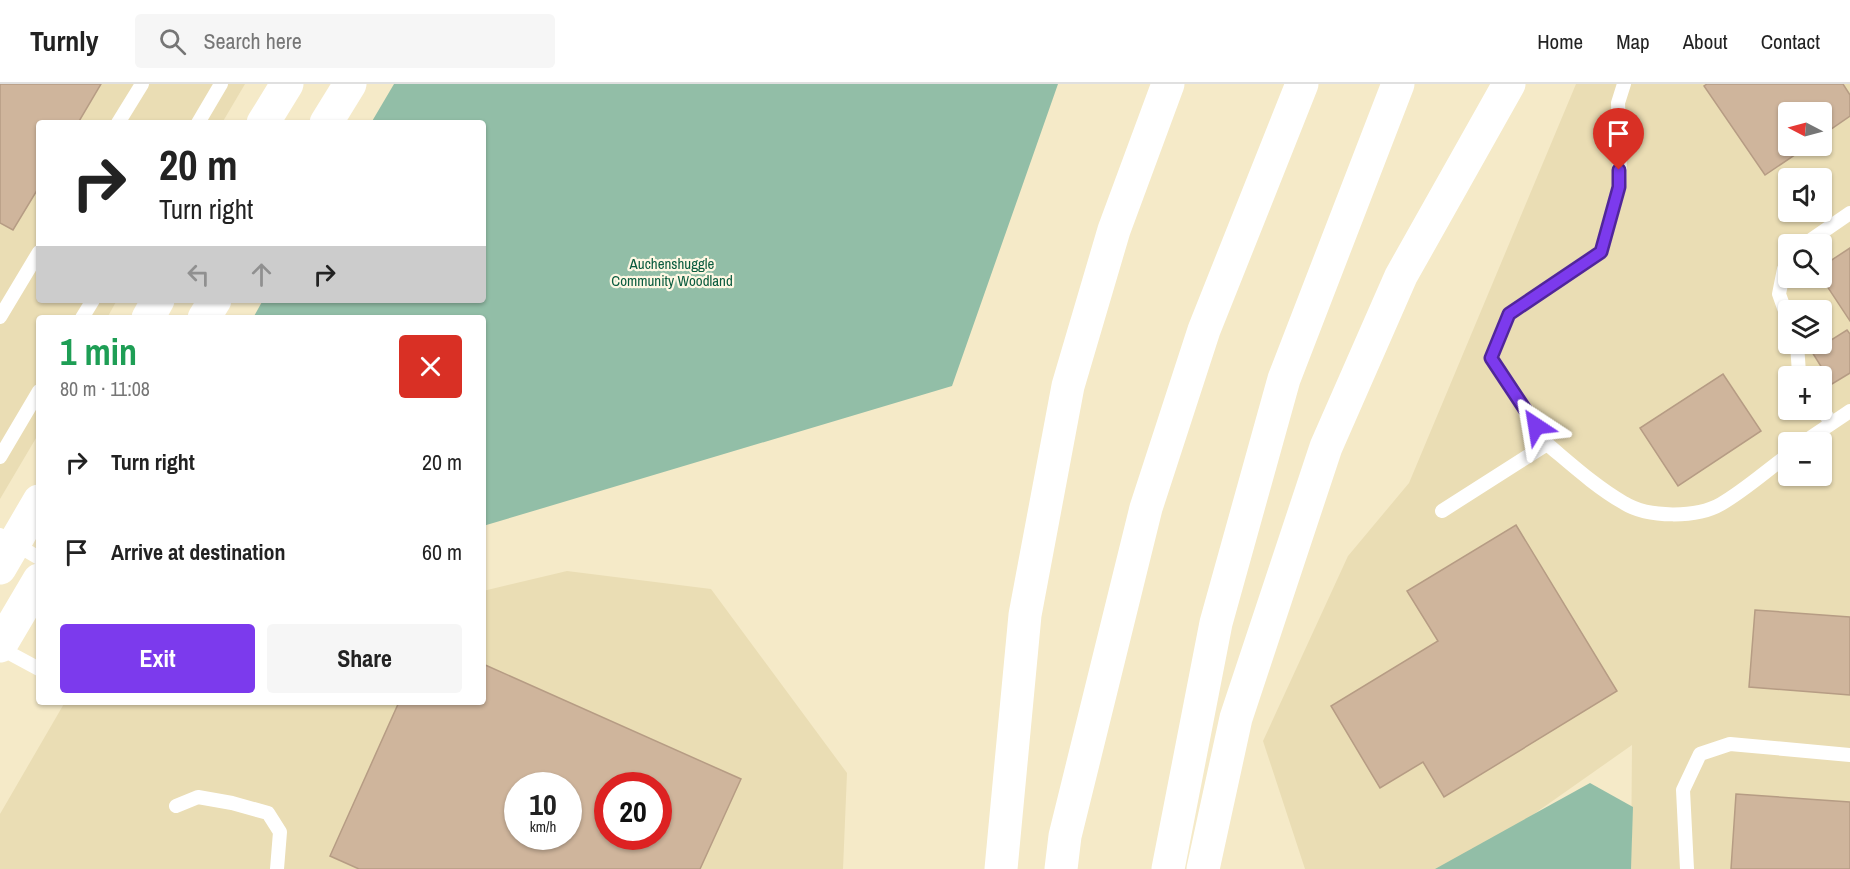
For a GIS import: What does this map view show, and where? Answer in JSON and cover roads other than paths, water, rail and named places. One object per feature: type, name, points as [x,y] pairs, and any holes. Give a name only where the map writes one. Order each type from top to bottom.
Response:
[{"type":"main road","points":[[265,120],[286,84]]},
{"type":"main road","points":[[328,120],[350,84]]},
{"type":"main road","points":[[1001,869],[1025,615],[1068,386],[1114,230],[1168,84]]},
{"type":"main road","points":[[1061,869],[1065,836],[1146,508],[1204,330],[1302,84]]},
{"type":"main road","points":[[1168,869],[1216,623],[1284,379],[1398,84]]},
{"type":"main road","points":[[1203,869],[1236,718],[1326,447],[1401,276],[1509,84]]},
{"type":"main road","points":[[13,551],[36,507]]},
{"type":"main road","points":[[0,647],[36,585]]},
{"type":"lane","points":[[120,120],[142,84]]},
{"type":"lane","points":[[200,120],[221,84]]},
{"type":"lane","points":[[1624,84],[1618,103],[1619,187],[1601,252],[1509,314],[1491,358],[1547,444],[1626,504],[1661,514],[1692,514],[1720,505],[1778,462]]},
{"type":"lane","points":[[1820,234],[1850,213]]},
{"type":"lane","points":[[0,317],[36,257]]},
{"type":"lane","points":[[0,457],[36,396]]},
{"type":"lane","points":[[1818,432],[1850,411]]},
{"type":"lane","points":[[1442,511],[1547,444]]},
{"type":"lane","points":[[0,647],[36,667]]},
{"type":"lane","points":[[1686,869],[1683,790],[1700,754],[1730,744],[1850,755]]},
{"type":"lane","points":[[176,806],[198,797],[268,813],[280,832],[277,869]]},
{"type":"park label","name":"Auchenshuggle Community Woodland","points":[[672,272]]}]
